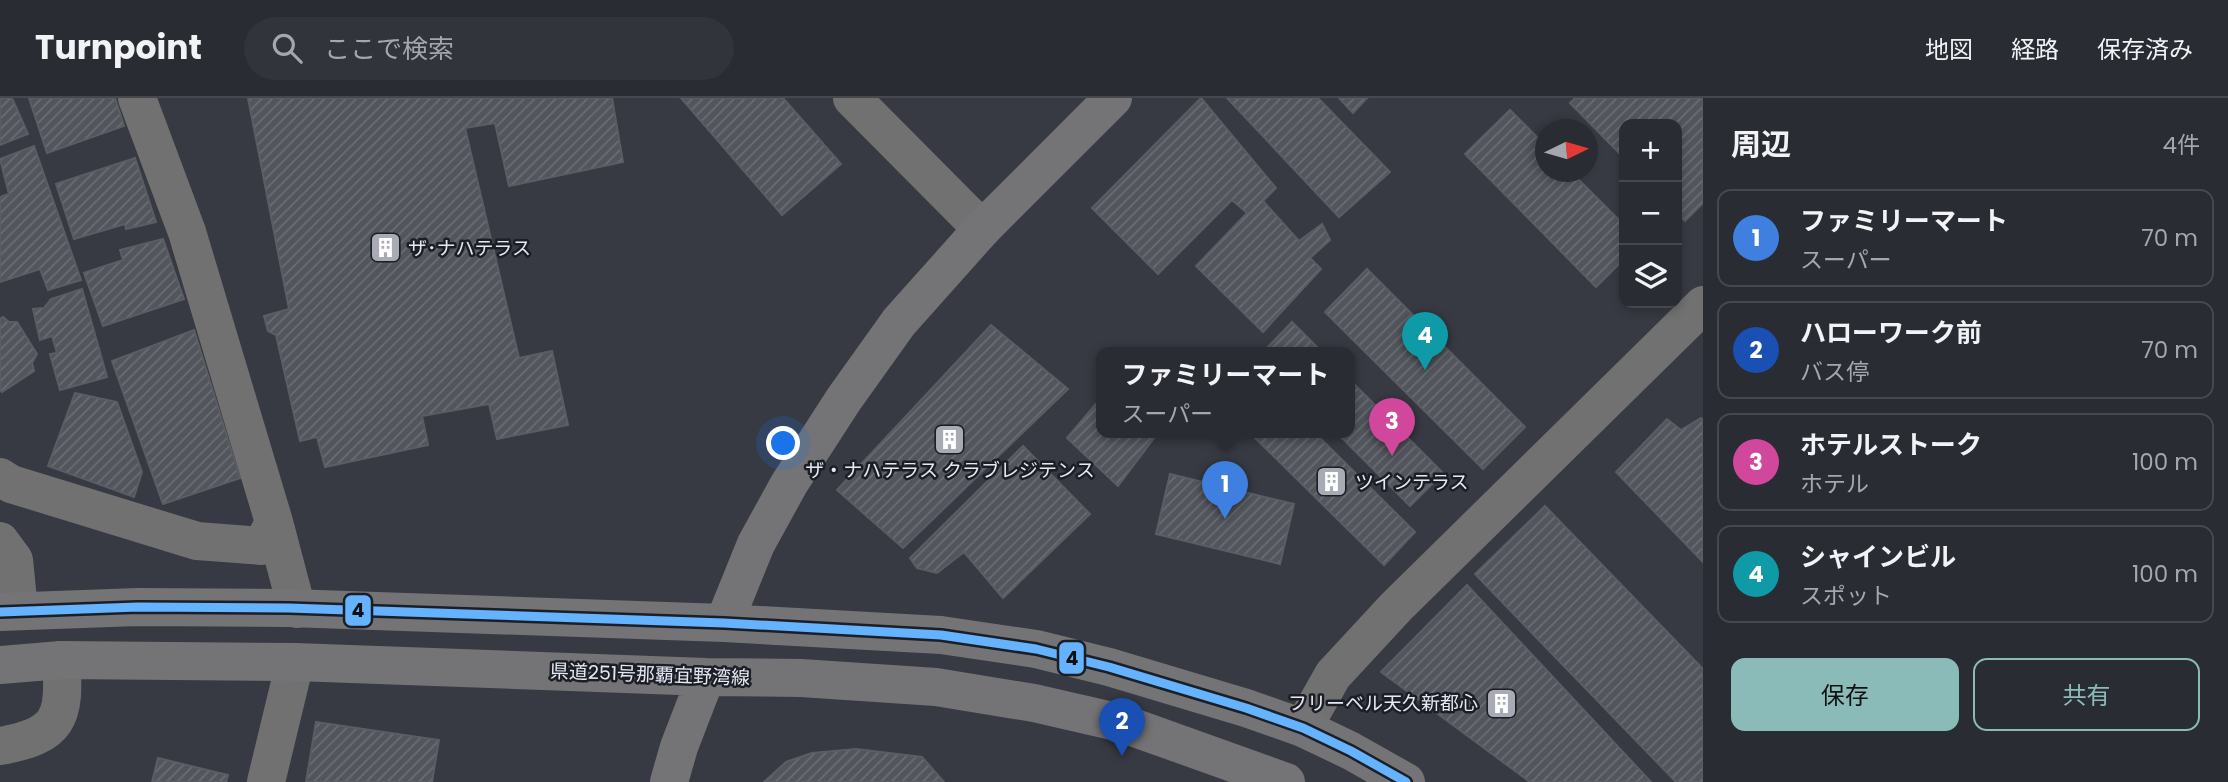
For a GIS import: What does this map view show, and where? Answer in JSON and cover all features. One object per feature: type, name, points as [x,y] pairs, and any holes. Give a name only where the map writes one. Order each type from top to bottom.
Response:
[{"type":"main road","points":[[724,623],[756,544],[789,484],[830,420],[900,322],[982,229],[1113,98]]},
{"type":"main road","points":[[9,611],[138,607],[297,609],[724,623],[941,635],[1036,649],[1110,667],[1246,708],[1303,728],[1406,782]]},
{"type":"main road","name":"県道251号那覇宜野湾線","points":[[0,665],[61,660],[295,662],[801,678],[936,687],[1034,703],[1121,723],[1286,782]]},
{"type":"main road","points":[[669,782],[679,747],[706,677]]},
{"type":"street","points":[[137,98],[187,232],[274,522],[297,609]]},
{"type":"street","points":[[852,98],[982,229]]},
{"type":"street","points":[[1303,728],[1333,675],[1396,607],[1703,305]]},
{"type":"street","points":[[0,477],[11,484],[197,541],[262,546],[274,522]]},
{"type":"street","points":[[0,541],[14,560],[9,611]]},
{"type":"street","points":[[0,746],[41,736],[55,721],[62,699],[61,660]]},
{"type":"street","points":[[265,782],[295,662]]},
{"type":"building","points":[[0,98],[12,98],[28,134],[0,145]]},
{"type":"building","points":[[29,98],[115,98],[124,126],[47,153]]},
{"type":"building","name":"ザ･ナハテラス","points":[[248,98],[612,98],[623,162],[509,186],[495,123],[465,128],[519,358],[552,351],[568,425],[497,439],[489,404],[422,416],[428,445],[325,467],[317,437],[300,441],[276,335],[268,331],[264,316],[289,309]]},
{"type":"building","points":[[681,98],[783,98],[841,164],[782,215]]},
{"type":"building","points":[[1201,98],[1276,188],[1263,201],[1299,241],[1322,224],[1330,240],[1310,258],[1321,269],[1263,332],[1196,266],[1247,213],[1232,200],[1158,274],[1092,208]]},
{"type":"building","points":[[1227,98],[1318,98],[1390,172],[1339,217]]},
{"type":"building","points":[[1339,98],[1367,98],[1353,113]]},
{"type":"building","points":[[1575,98],[1703,98],[1703,203],[1685,221],[1682,218],[1682,119],[1619,119],[1619,153],[1598,132],[1598,119],[1586,119],[1570,103]]},
{"type":"building","points":[[1510,110],[1535,135],[1535,182],[1581,182],[1619,220],[1619,264],[1596,287],[1465,154]]},
{"type":"building","points":[[34,146],[81,280],[48,290],[40,269],[0,282],[0,197],[9,194],[0,159]]},
{"type":"building","points":[[135,158],[156,222],[126,229],[125,224],[74,239],[56,184]]},
{"type":"building","points":[[163,239],[184,299],[103,326],[84,273],[123,260],[120,250]]},
{"type":"building","points":[[1367,269],[1525,427],[1483,469],[1325,312]]},
{"type":"building","points":[[82,289],[107,377],[60,390],[50,354],[57,353],[52,336],[40,340],[33,309],[44,308],[51,299]]},
{"type":"building","points":[[3,317],[9,322],[17,322],[37,354],[32,363],[34,371],[2,392],[0,319]]},
{"type":"building","points":[[1292,322],[1317,347],[1268,347]]},
{"type":"building","name":"ザ・ナハテラス クラブレジテンス","points":[[991,325],[1068,389],[903,548],[837,490]]},
{"type":"building","points":[[194,330],[240,478],[163,504],[112,361]]},
{"type":"building","points":[[1355,385],[1443,473],[1410,506],[1342,438],[1355,438]]},
{"type":"building","points":[[75,393],[117,402],[142,472],[134,497],[48,466]]},
{"type":"building","points":[[1096,404],[1096,438],[1154,438],[1118,486],[1067,438]]},
{"type":"building","points":[[1701,418],[1703,562],[1616,472],[1667,419],[1681,430]]},
{"type":"building","name":"ツインテラス","points":[[1255,438],[1320,438],[1415,532],[1384,565]]},
{"type":"building","points":[[1023,446],[1090,514],[1003,598],[964,552],[937,573],[917,568],[910,558]]},
{"type":"building","points":[[1170,474],[1294,504],[1280,564],[1156,534]]},
{"type":"building","points":[[1545,506],[1703,669],[1703,782],[1676,782],[1475,574]]},
{"type":"building","name":"フリーベル天久新都心","points":[[1467,585],[1651,782],[1530,782],[1381,672]]},
{"type":"building","points":[[316,722],[439,740],[432,782],[306,782]]},
{"type":"building","points":[[856,749],[922,757],[944,782],[764,782],[786,762],[812,753]]},
{"type":"building","points":[[158,758],[228,775],[226,782],[152,782]]},
{"type":"transit line","name":"4","points":[[0,612],[138,607],[289,608],[724,623],[941,635],[1036,649],[1109,667],[1246,708],[1303,728],[1406,782]]},
{"type":"place","name":"ザ･ナハテラス","points":[[385,248]]},
{"type":"place","name":"シャインビル","points":[[1425,370]]},
{"type":"place","name":"ザ・ナハテラス クラブレジテンス","points":[[950,439]]},
{"type":"place","name":"ホテルストーク","points":[[1392,456]]},
{"type":"place","name":"ツインテラス","points":[[1332,482]]},
{"type":"place","name":"ファミリーマート","points":[[1225,519]]},
{"type":"place","name":"フリーベル天久新都心","points":[[1501,703]]},
{"type":"place","name":"ハローワーク前","points":[[1122,756]]}]
